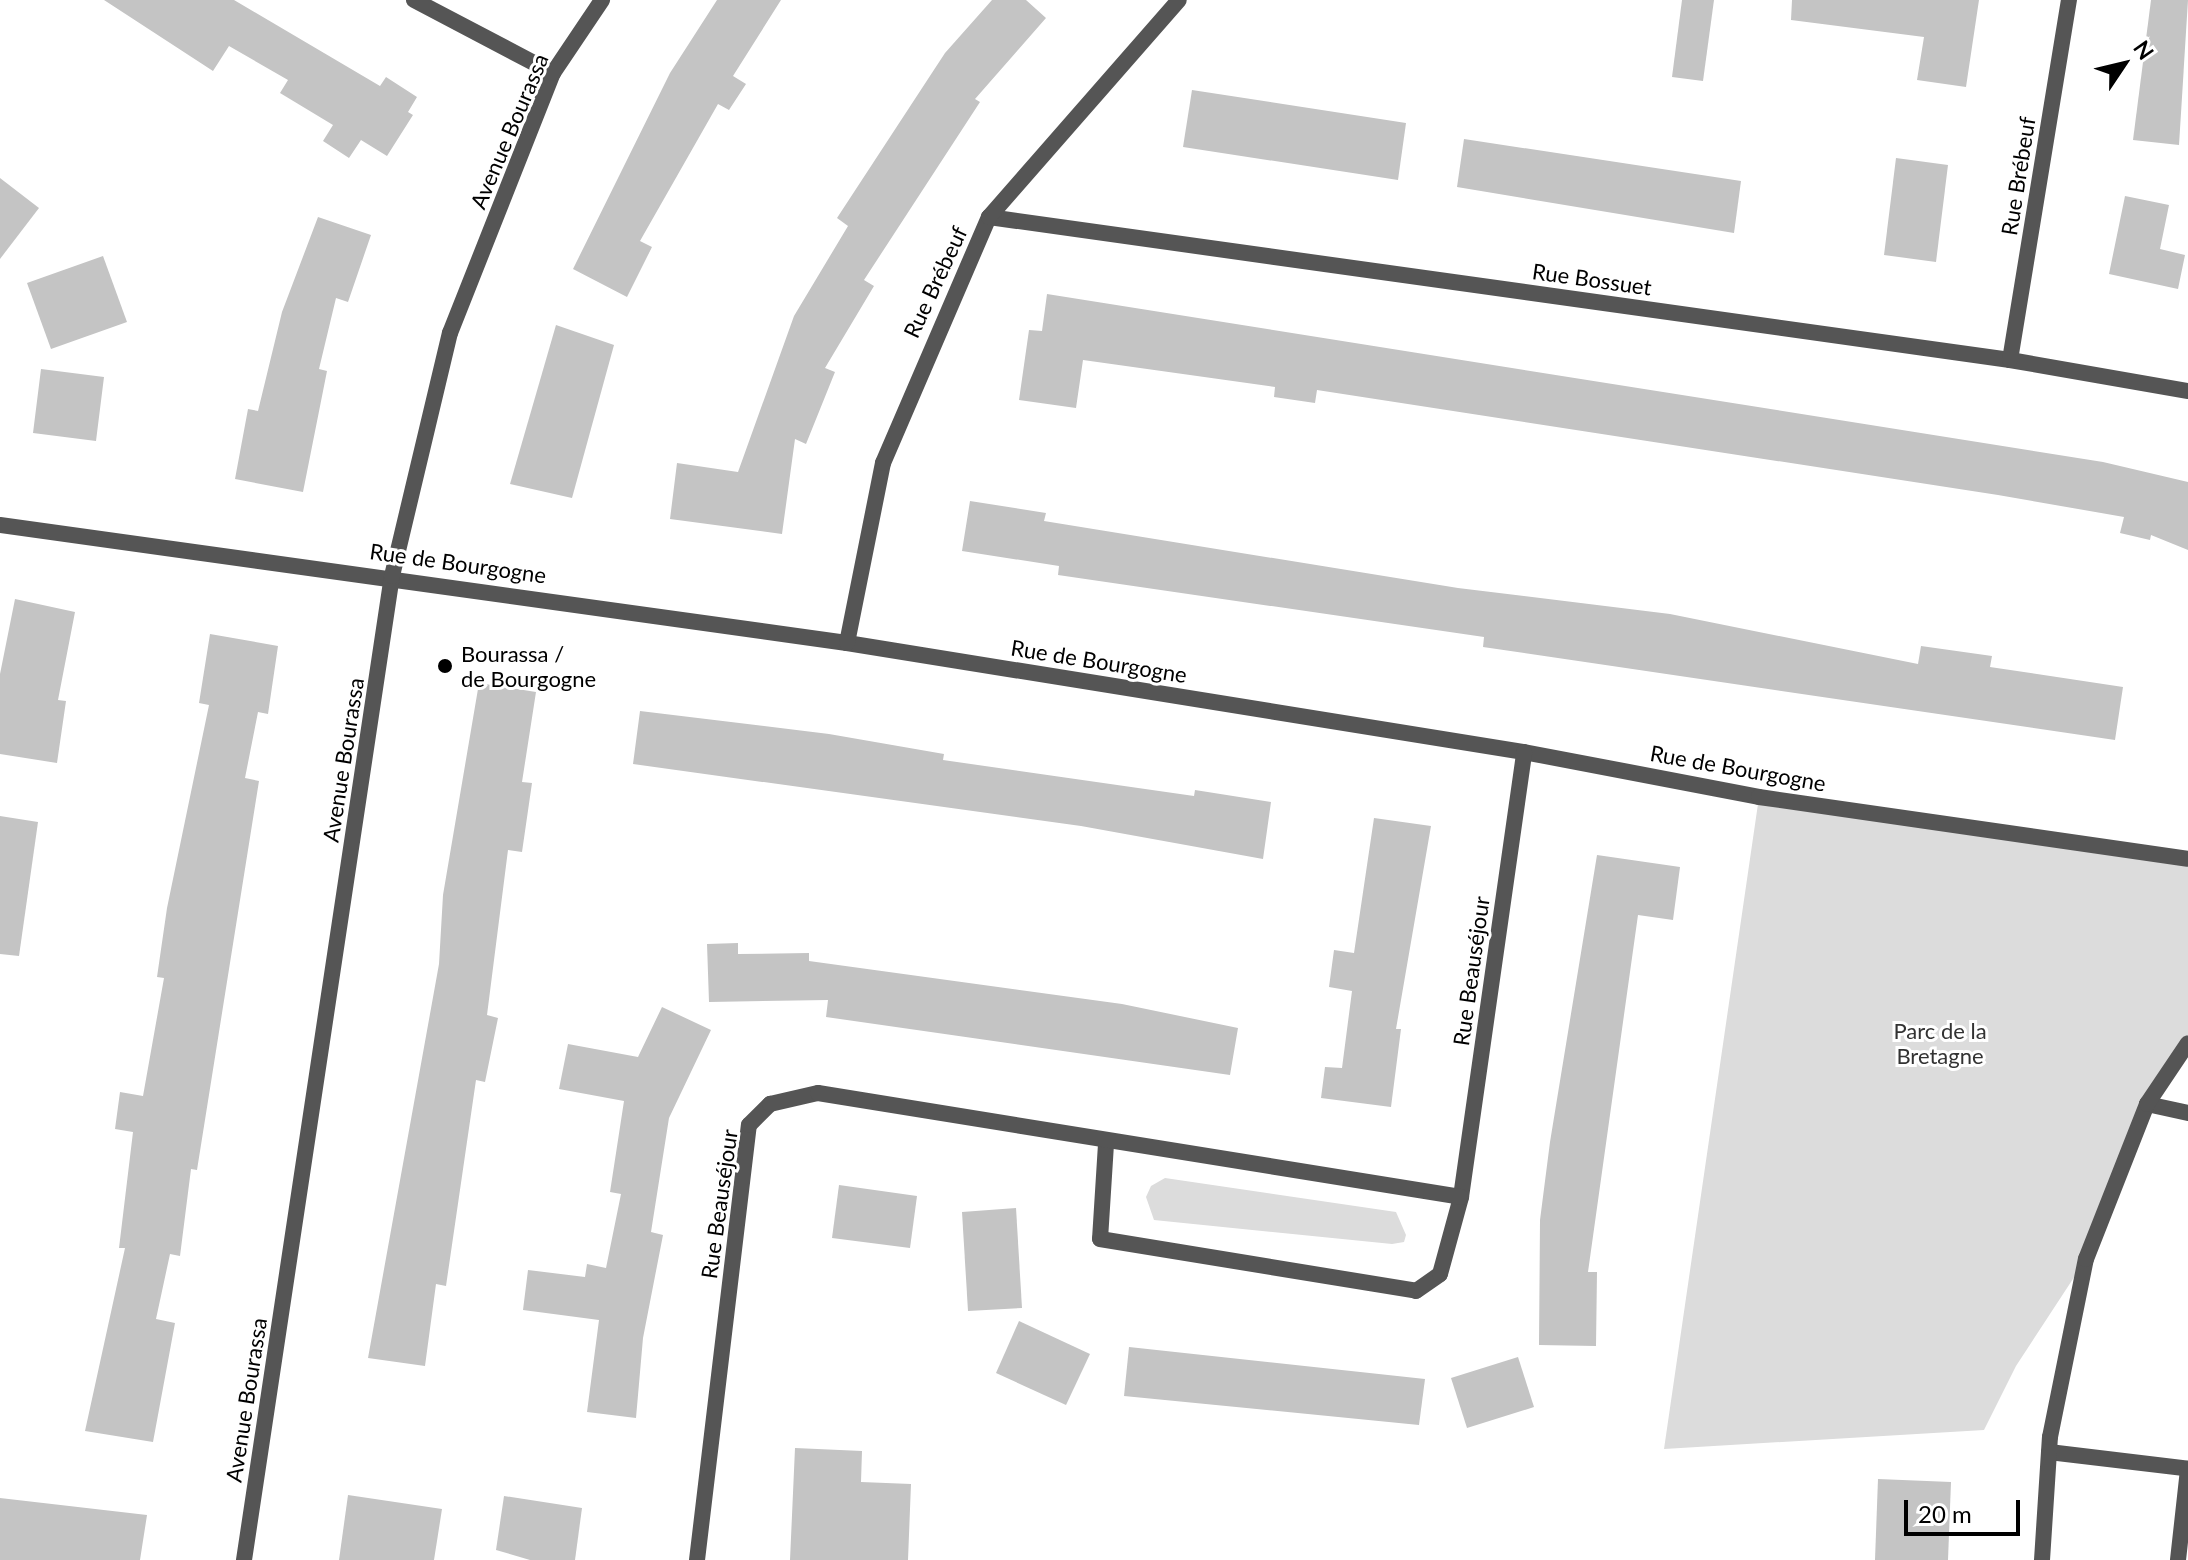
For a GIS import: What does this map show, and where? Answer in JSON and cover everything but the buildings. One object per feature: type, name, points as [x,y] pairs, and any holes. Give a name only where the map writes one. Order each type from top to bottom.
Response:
[{"type":"street","points":[[414,0],[553,73]]},
{"type":"street","name":"Avenue Bourassa","points":[[244,1560],[392,576],[450,333],[553,73],[602,0]]},
{"type":"street","name":"Rue Brébeuf","points":[[847,643],[883,463],[989,217],[1179,0]]},
{"type":"street","name":"Rue Brébeuf","points":[[2010,360],[2069,0]]},
{"type":"street","name":"Rue Bossuet","points":[[989,217],[2010,360],[2188,391]]},
{"type":"street","name":"Rue de Bourgogne","points":[[0,525],[392,576],[847,643],[1524,752],[1759,797],[2188,859]]},
{"type":"street","name":"Rue Beauséjour","points":[[1106,1144],[1100,1239],[1416,1291],[1440,1274],[1461,1197],[1524,752]]},
{"type":"street","points":[[2042,1560],[2049,1452],[2086,1259],[2147,1104],[2188,1043]]},
{"type":"street","name":"Rue Beauséjour","points":[[697,1560],[749,1125],[770,1104],[818,1093],[1106,1144],[1461,1197]]},
{"type":"street","points":[[2147,1104],[2188,1113]]},
{"type":"street","points":[[2049,1452],[2186,1468],[2178,1560]]},
{"type":"green space","name":"Parc de la Bretagne","points":[[1759,797],[2188,859],[2188,1043],[2147,1104],[2086,1259],[2016,1366],[1984,1430],[1664,1449]]},
{"type":"green space","points":[[1165,1178],[1396,1212],[1406,1235],[1404,1242],[1392,1244],[1154,1220],[1146,1197],[1151,1186]]},
{"type":"place","name":"Bourassa / de Bourgogne","points":[[445,666]]}]
